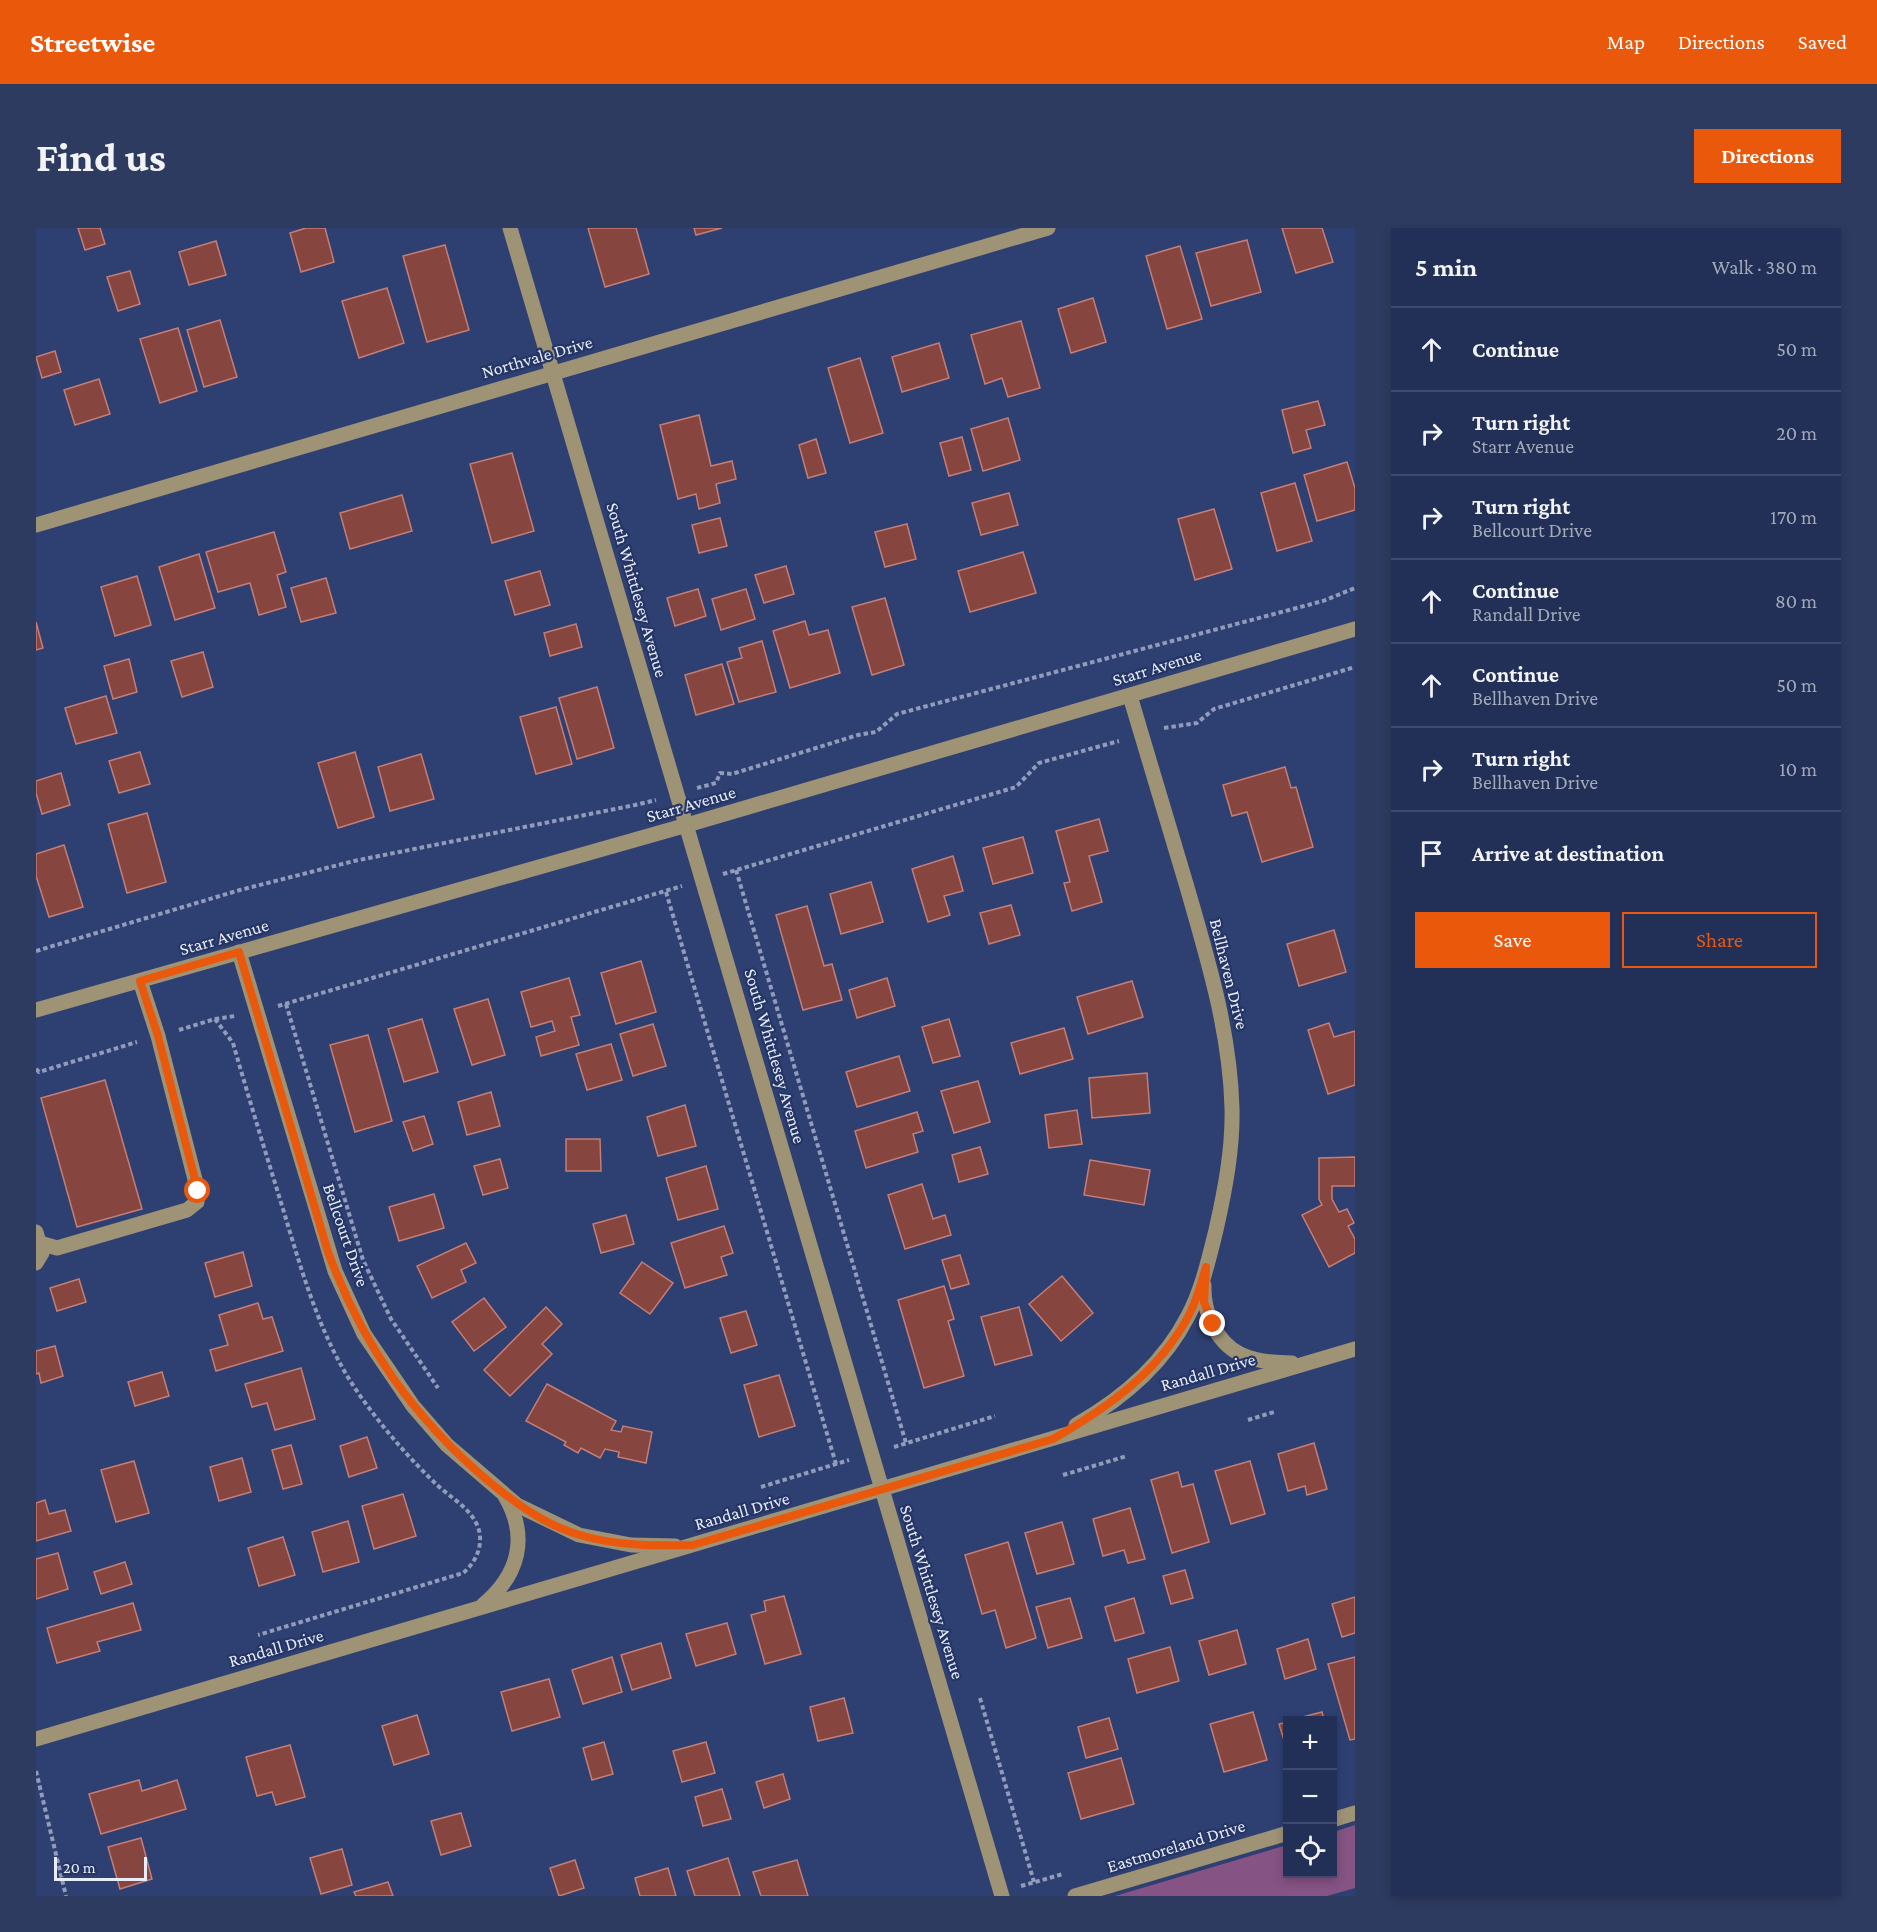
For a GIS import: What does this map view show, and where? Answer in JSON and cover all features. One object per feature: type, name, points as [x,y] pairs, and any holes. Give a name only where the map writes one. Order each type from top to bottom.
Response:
[{"type":"street","name":"South Whittlesey Avenue","points":[[510,228],[1002,1896]]},
{"type":"street","name":"Northvale Drive","points":[[36,525],[1048,228]]},
{"type":"street","name":"Starr Avenue","points":[[36,1010],[687,825],[1355,628]]},
{"type":"street","name":"Bellhaven Drive","points":[[1053,1439],[1119,1398],[1149,1369],[1189,1316],[1206,1267],[1218,1221],[1229,1156],[1232,1110],[1229,1062],[1214,979],[1130,696]]},
{"type":"street","name":"Bellcourt Drive","points":[[239,952],[328,1252],[344,1293],[364,1334],[413,1406],[447,1445],[506,1497],[513,1513],[519,1543],[515,1563],[498,1593],[472,1611]]},
{"type":"street","points":[[38,1237],[57,1248],[187,1210],[196,1202],[198,1191],[158,1036],[140,981]]},
{"type":"street","points":[[36,1263],[42,1253],[38,1237]]},
{"type":"street","name":"Bellhaven Drive","points":[[1206,1267],[1204,1287],[1207,1313],[1220,1336],[1229,1346],[1239,1354],[1253,1359],[1306,1364]]},
{"type":"street","name":"Randall Drive","points":[[36,1739],[1355,1349]]},
{"type":"street","name":"Bellcourt Drive","points":[[494,1486],[518,1505],[579,1535],[631,1545],[693,1545]]},
{"type":"street","points":[[1337,1818],[1355,1813]]},
{"type":"street","name":"Eastmoreland Drive","points":[[1075,1896],[1283,1834]]},
{"type":"path","points":[[736,870],[906,1443]]},
{"type":"path","points":[[666,892],[836,1464]]},
{"type":"path","points":[[286,1004],[363,1260],[390,1319],[438,1388]]},
{"type":"path","points":[[215,1019],[233,1043],[312,1302],[330,1348],[360,1396],[397,1444],[435,1484],[474,1519],[480,1542],[475,1561],[463,1573],[258,1635]]},
{"type":"path","points":[[1248,1420],[1274,1412]]},
{"type":"path","points":[[1063,1474],[1127,1456]]},
{"type":"path","points":[[980,1698],[1034,1882]]},
{"type":"path","points":[[36,1772],[66,1896]]},
{"type":"shaded area","points":[[1355,1825],[1355,1888],[1327,1896],[1115,1896],[1283,1846],[1283,1878],[1337,1878],[1337,1831]]},
{"type":"building","points":[[78,228],[100,228],[105,244],[85,250]]},
{"type":"building","points":[[306,228],[325,228],[334,262],[301,272],[290,233]]},
{"type":"building","points":[[588,228],[636,228],[649,274],[605,287]]},
{"type":"building","points":[[694,228],[722,228],[696,235]]},
{"type":"building","points":[[1282,228],[1322,228],[1333,262],[1296,273]]},
{"type":"building","points":[[1247,240],[1261,292],[1211,306],[1196,253]]},
{"type":"building","points":[[216,241],[226,275],[189,285],[179,252]]},
{"type":"building","points":[[445,245],[469,330],[427,342],[403,256]]},
{"type":"building","points":[[1180,246],[1202,319],[1167,329],[1146,256]]},
{"type":"building","points":[[130,271],[140,304],[118,311],[107,277]]},
{"type":"building","points":[[387,288],[404,343],[359,358],[342,301]]},
{"type":"building","points":[[1093,298],[1106,342],[1071,353],[1058,309]]},
{"type":"building","points":[[220,320],[237,377],[204,387],[187,330]]},
{"type":"building","points":[[1021,321],[1040,388],[1008,397],[1002,378],[985,384],[971,335]]},
{"type":"building","points":[[178,328],[197,391],[160,403],[140,339]]},
{"type":"building","points":[[939,343],[949,378],[902,392],[892,357]]},
{"type":"building","points":[[55,351],[61,372],[42,378],[36,357]]},
{"type":"building","points":[[860,358],[883,433],[850,443],[828,368]]},
{"type":"building","points":[[99,379],[110,414],[75,425],[64,390]]},
{"type":"building","points":[[1318,401],[1325,425],[1306,430],[1311,448],[1293,453],[1282,410]]},
{"type":"building","points":[[699,415],[711,466],[732,461],[736,479],[716,484],[720,503],[699,509],[696,494],[678,499],[660,425]]},
{"type":"building","points":[[1008,418],[1020,460],[983,471],[971,429]]},
{"type":"building","points":[[962,437],[971,470],[949,476],[940,443]]},
{"type":"building","points":[[816,439],[826,473],[808,478],[799,445]]},
{"type":"building","points":[[512,453],[534,531],[492,543],[470,464]]},
{"type":"building","points":[[1347,462],[1355,488],[1355,510],[1317,521],[1304,475]]},
{"type":"building","points":[[1295,483],[1312,541],[1277,551],[1261,493]]},
{"type":"building","points":[[1009,493],[1018,525],[981,535],[972,503]]},
{"type":"building","points":[[402,495],[412,531],[350,549],[340,513]]},
{"type":"building","points":[[1214,509],[1232,569],[1195,580],[1178,519]]},
{"type":"building","points":[[720,518],[727,546],[699,553],[692,525]]},
{"type":"building","points":[[907,524],[916,559],[885,567],[875,532]]},
{"type":"building","points":[[274,532],[286,572],[277,575],[286,607],[259,615],[250,583],[218,592],[206,552]]},
{"type":"building","points":[[1023,552],[1036,593],[970,612],[958,571]]},
{"type":"building","points":[[199,554],[215,608],[175,620],[159,567]]},
{"type":"building","points":[[786,566],[794,594],[764,603],[755,575]]},
{"type":"building","points":[[540,571],[550,605],[515,615],[505,581]]},
{"type":"building","points":[[137,576],[151,625],[115,636],[101,587]]},
{"type":"building","points":[[326,578],[336,613],[301,622],[291,588]]},
{"type":"building","points":[[698,589],[706,616],[675,626],[667,598]]},
{"type":"building","points":[[746,589],[755,619],[721,630],[712,599]]},
{"type":"building","points":[[885,598],[904,665],[872,675],[852,607]]},
{"type":"building","points":[[805,621],[809,635],[828,630],[840,673],[790,688],[773,631]]},
{"type":"building","points":[[36,622],[43,648],[36,650]]},
{"type":"building","points":[[576,624],[582,647],[550,656],[544,633]]},
{"type":"building","points":[[762,641],[776,692],[739,702],[727,662],[742,658],[739,648]]},
{"type":"building","points":[[203,652],[213,687],[182,697],[171,661]]},
{"type":"building","points":[[129,659],[137,692],[113,699],[104,666]]},
{"type":"building","points":[[722,664],[734,704],[696,715],[685,675]]},
{"type":"building","points":[[597,687],[614,748],[577,759],[559,698]]},
{"type":"building","points":[[106,696],[117,733],[76,744],[65,708]]},
{"type":"building","points":[[556,707],[572,764],[536,774],[520,717]]},
{"type":"building","points":[[140,752],[150,784],[119,793],[109,761]]},
{"type":"building","points":[[355,752],[374,817],[338,828],[318,763]]},
{"type":"building","points":[[421,754],[434,799],[390,811],[378,767]]},
{"type":"building","points":[[1285,767],[1291,788],[1296,787],[1313,847],[1262,862],[1247,812],[1232,816],[1223,785]]},
{"type":"building","points":[[61,773],[70,805],[42,814],[36,793],[36,781]]},
{"type":"building","points":[[147,813],[166,882],[127,893],[108,824]]},
{"type":"building","points":[[1099,819],[1108,851],[1089,856],[1102,902],[1072,911],[1064,883],[1070,882],[1056,831]]},
{"type":"building","points":[[1023,837],[1033,873],[993,884],[983,848]]},
{"type":"building","points":[[64,845],[83,907],[49,917],[36,876],[36,854]]},
{"type":"building","points":[[953,856],[963,891],[944,896],[950,915],[928,922],[912,869]]},
{"type":"building","points":[[871,882],[883,922],[841,934],[830,894]]},
{"type":"building","points":[[1011,905],[1020,935],[989,944],[980,913]]},
{"type":"building","points":[[807,906],[824,966],[832,964],[842,1000],[803,1010],[776,915]]},
{"type":"building","points":[[1334,930],[1346,972],[1299,986],[1287,944]]},
{"type":"building","points":[[641,961],[656,1012],[616,1024],[601,973]]},
{"type":"building","points":[[569,978],[580,1015],[571,1017],[579,1045],[541,1056],[536,1037],[555,1031],[552,1021],[531,1027],[521,992]]},
{"type":"building","points":[[887,978],[895,1006],[857,1018],[849,990]]},
{"type":"building","points":[[1132,981],[1143,1017],[1088,1034],[1077,997]]},
{"type":"building","points":[[488,999],[505,1055],[472,1065],[454,1009]]},
{"type":"building","points":[[422,1019],[438,1072],[404,1082],[388,1029]]},
{"type":"building","points":[[949,1019],[960,1056],[933,1063],[922,1027]]},
{"type":"building","points":[[1329,1023],[1334,1037],[1355,1031],[1355,1085],[1328,1094],[1308,1030]]},
{"type":"building","points":[[653,1024],[666,1066],[633,1076],[620,1034]]},
{"type":"building","points":[[1064,1028],[1073,1059],[1020,1074],[1011,1043]]},
{"type":"building","points":[[368,1035],[392,1121],[355,1132],[330,1045]]},
{"type":"building","points":[[611,1044],[622,1080],[587,1090],[576,1054]]},
{"type":"building","points":[[899,1056],[910,1091],[857,1107],[846,1072]]},
{"type":"building","points":[[1147,1073],[1150,1113],[1092,1118],[1089,1078]]},
{"type":"building","points":[[105,1080],[142,1209],[77,1227],[41,1098]]},
{"type":"building","points":[[978,1081],[990,1122],[954,1133],[941,1091]]},
{"type":"building","points":[[491,1092],[500,1126],[467,1135],[458,1102]]},
{"type":"building","points":[[685,1105],[696,1146],[658,1156],[647,1117]]},
{"type":"building","points":[[1077,1110],[1082,1144],[1049,1148],[1045,1115]]},
{"type":"building","points":[[917,1112],[923,1131],[913,1134],[918,1152],[866,1168],[855,1131]]},
{"type":"building","points":[[424,1116],[433,1144],[413,1151],[403,1122]]},
{"type":"building","points":[[566,1139],[600,1139],[601,1171],[566,1171]]},
{"type":"building","points":[[980,1147],[988,1174],[959,1182],[952,1155]]},
{"type":"building","points":[[1355,1157],[1355,1186],[1332,1186],[1332,1199],[1339,1212],[1347,1209],[1354,1223],[1348,1226],[1355,1239],[1355,1253],[1329,1267],[1302,1215],[1322,1205],[1319,1199],[1319,1158]]},
{"type":"building","points":[[500,1159],[508,1188],[483,1195],[474,1166]]},
{"type":"building","points":[[1090,1160],[1150,1170],[1144,1205],[1084,1195]]},
{"type":"building","points":[[706,1166],[718,1209],[678,1220],[666,1178]]},
{"type":"building","points":[[922,1184],[933,1219],[945,1215],[951,1235],[905,1249],[888,1195]]},
{"type":"building","points":[[434,1194],[444,1228],[399,1241],[389,1207]]},
{"type":"building","points":[[626,1215],[634,1244],[601,1253],[593,1224]]},
{"type":"building","points":[[724,1226],[733,1253],[721,1257],[727,1275],[685,1288],[671,1243]]},
{"type":"building","points":[[466,1243],[476,1263],[461,1270],[466,1282],[432,1298],[417,1266]]},
{"type":"building","points":[[243,1252],[252,1286],[215,1297],[205,1263]]},
{"type":"building","points":[[960,1255],[969,1284],[951,1289],[942,1260]]},
{"type":"building","points":[[642,1262],[673,1283],[650,1314],[620,1293]]},
{"type":"building","points":[[1062,1276],[1093,1313],[1061,1341],[1029,1304]]},
{"type":"building","points":[[79,1279],[86,1302],[57,1311],[50,1288]]},
{"type":"building","points":[[944,1286],[954,1319],[948,1321],[964,1376],[924,1388],[898,1300]]},
{"type":"building","points":[[484,1298],[506,1327],[474,1351],[452,1322]]},
{"type":"building","points":[[258,1303],[263,1319],[272,1317],[283,1351],[216,1371],[210,1350],[228,1345],[219,1315]]},
{"type":"building","points":[[546,1307],[562,1324],[542,1344],[552,1354],[510,1396],[484,1370]]},
{"type":"building","points":[[1019,1307],[1032,1355],[995,1365],[981,1317]]},
{"type":"building","points":[[746,1311],[757,1345],[731,1353],[720,1318]]},
{"type":"building","points":[[55,1346],[63,1376],[41,1383],[39,1373],[36,1374],[36,1351]]},
{"type":"building","points":[[301,1368],[315,1419],[275,1430],[267,1403],[252,1407],[245,1384]]},
{"type":"building","points":[[162,1372],[169,1396],[135,1406],[128,1382]]},
{"type":"building","points":[[779,1375],[795,1426],[759,1437],[744,1385]]},
{"type":"building","points":[[547,1384],[616,1421],[611,1430],[621,1432],[623,1426],[652,1432],[646,1463],[618,1457],[619,1452],[605,1449],[600,1458],[581,1448],[578,1453],[564,1445],[566,1442],[526,1421]]},
{"type":"building","points":[[367,1437],[377,1468],[349,1477],[340,1446]]},
{"type":"building","points":[[1314,1443],[1327,1489],[1307,1495],[1305,1486],[1288,1491],[1278,1454]]},
{"type":"building","points":[[291,1445],[302,1484],[283,1489],[272,1450]]},
{"type":"building","points":[[242,1458],[251,1492],[219,1501],[210,1467]]},
{"type":"building","points":[[134,1461],[149,1513],[116,1522],[101,1470]]},
{"type":"building","points":[[1250,1461],[1265,1514],[1231,1524],[1215,1471]]},
{"type":"building","points":[[1178,1472],[1182,1487],[1193,1484],[1209,1542],[1172,1553],[1151,1480]]},
{"type":"building","points":[[403,1494],[416,1536],[374,1549],[362,1506]]},
{"type":"building","points":[[45,1500],[49,1514],[65,1510],[71,1531],[36,1541],[36,1503]]},
{"type":"building","points":[[1130,1508],[1145,1559],[1128,1563],[1124,1550],[1103,1556],[1093,1519]]},
{"type":"building","points":[[348,1521],[359,1562],[323,1572],[312,1532]]},
{"type":"building","points":[[1062,1522],[1074,1564],[1037,1574],[1025,1533]]},
{"type":"building","points":[[283,1537],[295,1575],[259,1586],[248,1548]]},
{"type":"building","points":[[1008,1542],[1036,1638],[1006,1648],[995,1610],[982,1614],[965,1555]]},
{"type":"building","points":[[58,1553],[68,1589],[36,1599],[36,1559]]},
{"type":"building","points":[[125,1562],[132,1584],[101,1594],[94,1572]]},
{"type":"building","points":[[1185,1570],[1193,1598],[1171,1604],[1163,1576]]},
{"type":"building","points":[[784,1596],[801,1654],[765,1664],[751,1615],[766,1611],[764,1601]]},
{"type":"building","points":[[1355,1597],[1355,1633],[1342,1637],[1332,1604]]},
{"type":"building","points":[[1070,1598],[1082,1638],[1048,1648],[1036,1607]]},
{"type":"building","points":[[1134,1598],[1144,1633],[1115,1641],[1105,1607]]},
{"type":"building","points":[[133,1603],[141,1630],[97,1642],[100,1651],[57,1663],[47,1628]]},
{"type":"building","points":[[727,1623],[736,1654],[696,1666],[686,1634]]},
{"type":"building","points":[[1237,1630],[1246,1664],[1209,1675],[1199,1641]]},
{"type":"building","points":[[1308,1639],[1316,1669],[1285,1679],[1277,1649]]},
{"type":"building","points":[[661,1643],[671,1678],[632,1690],[621,1655]]},
{"type":"building","points":[[1170,1647],[1179,1681],[1137,1693],[1128,1659]]},
{"type":"building","points":[[612,1657],[622,1692],[583,1704],[572,1670]]},
{"type":"building","points":[[1355,1657],[1355,1739],[1350,1740],[1328,1664]]},
{"type":"building","points":[[549,1679],[560,1717],[512,1731],[501,1692]]},
{"type":"building","points":[[844,1698],[853,1733],[818,1741],[810,1707]]},
{"type":"building","points":[[1253,1712],[1267,1760],[1224,1772],[1210,1724]]},
{"type":"building","points":[[1322,1712],[1323,1716],[1306,1716]]},
{"type":"building","points":[[417,1715],[429,1754],[394,1765],[382,1726]]},
{"type":"building","points":[[1109,1718],[1118,1749],[1086,1758],[1078,1727]]},
{"type":"building","points":[[1283,1723],[1283,1737],[1279,1724]]},
{"type":"building","points":[[604,1742],[613,1774],[592,1780],[583,1748]]},
{"type":"building","points":[[706,1742],[715,1773],[682,1782],[673,1751]]},
{"type":"building","points":[[290,1745],[305,1797],[276,1805],[272,1792],[257,1796],[246,1757]]},
{"type":"building","points":[[1121,1758],[1134,1804],[1081,1819],[1068,1773]]},
{"type":"building","points":[[783,1774],[790,1799],[764,1808],[756,1782]]},
{"type":"building","points":[[139,1780],[142,1791],[177,1780],[186,1809],[101,1834],[89,1794]]},
{"type":"building","points":[[722,1789],[731,1819],[703,1826],[695,1797]]},
{"type":"building","points":[[461,1813],[471,1846],[441,1855],[431,1821]]},
{"type":"building","points":[[141,1838],[152,1879],[120,1889],[108,1847]]},
{"type":"building","points":[[342,1849],[352,1885],[321,1894],[310,1858]]},
{"type":"building","points":[[728,1858],[740,1896],[695,1896],[687,1871]]},
{"type":"building","points":[[575,1860],[584,1888],[559,1896],[550,1868]]},
{"type":"building","points":[[797,1860],[808,1896],[761,1896],[753,1872]]},
{"type":"building","points":[[668,1868],[676,1896],[640,1896],[635,1878]]},
{"type":"building","points":[[388,1882],[393,1896],[356,1896],[354,1892]]},
{"type":"route","points":[[198,1191],[158,1036],[140,981],[239,952],[328,1252],[344,1293],[364,1334],[388,1371],[413,1406],[447,1445],[518,1505],[579,1535],[631,1545],[693,1545],[1053,1439],[1119,1398],[1149,1369],[1189,1316],[1206,1267],[1204,1302],[1213,1324]]}]
